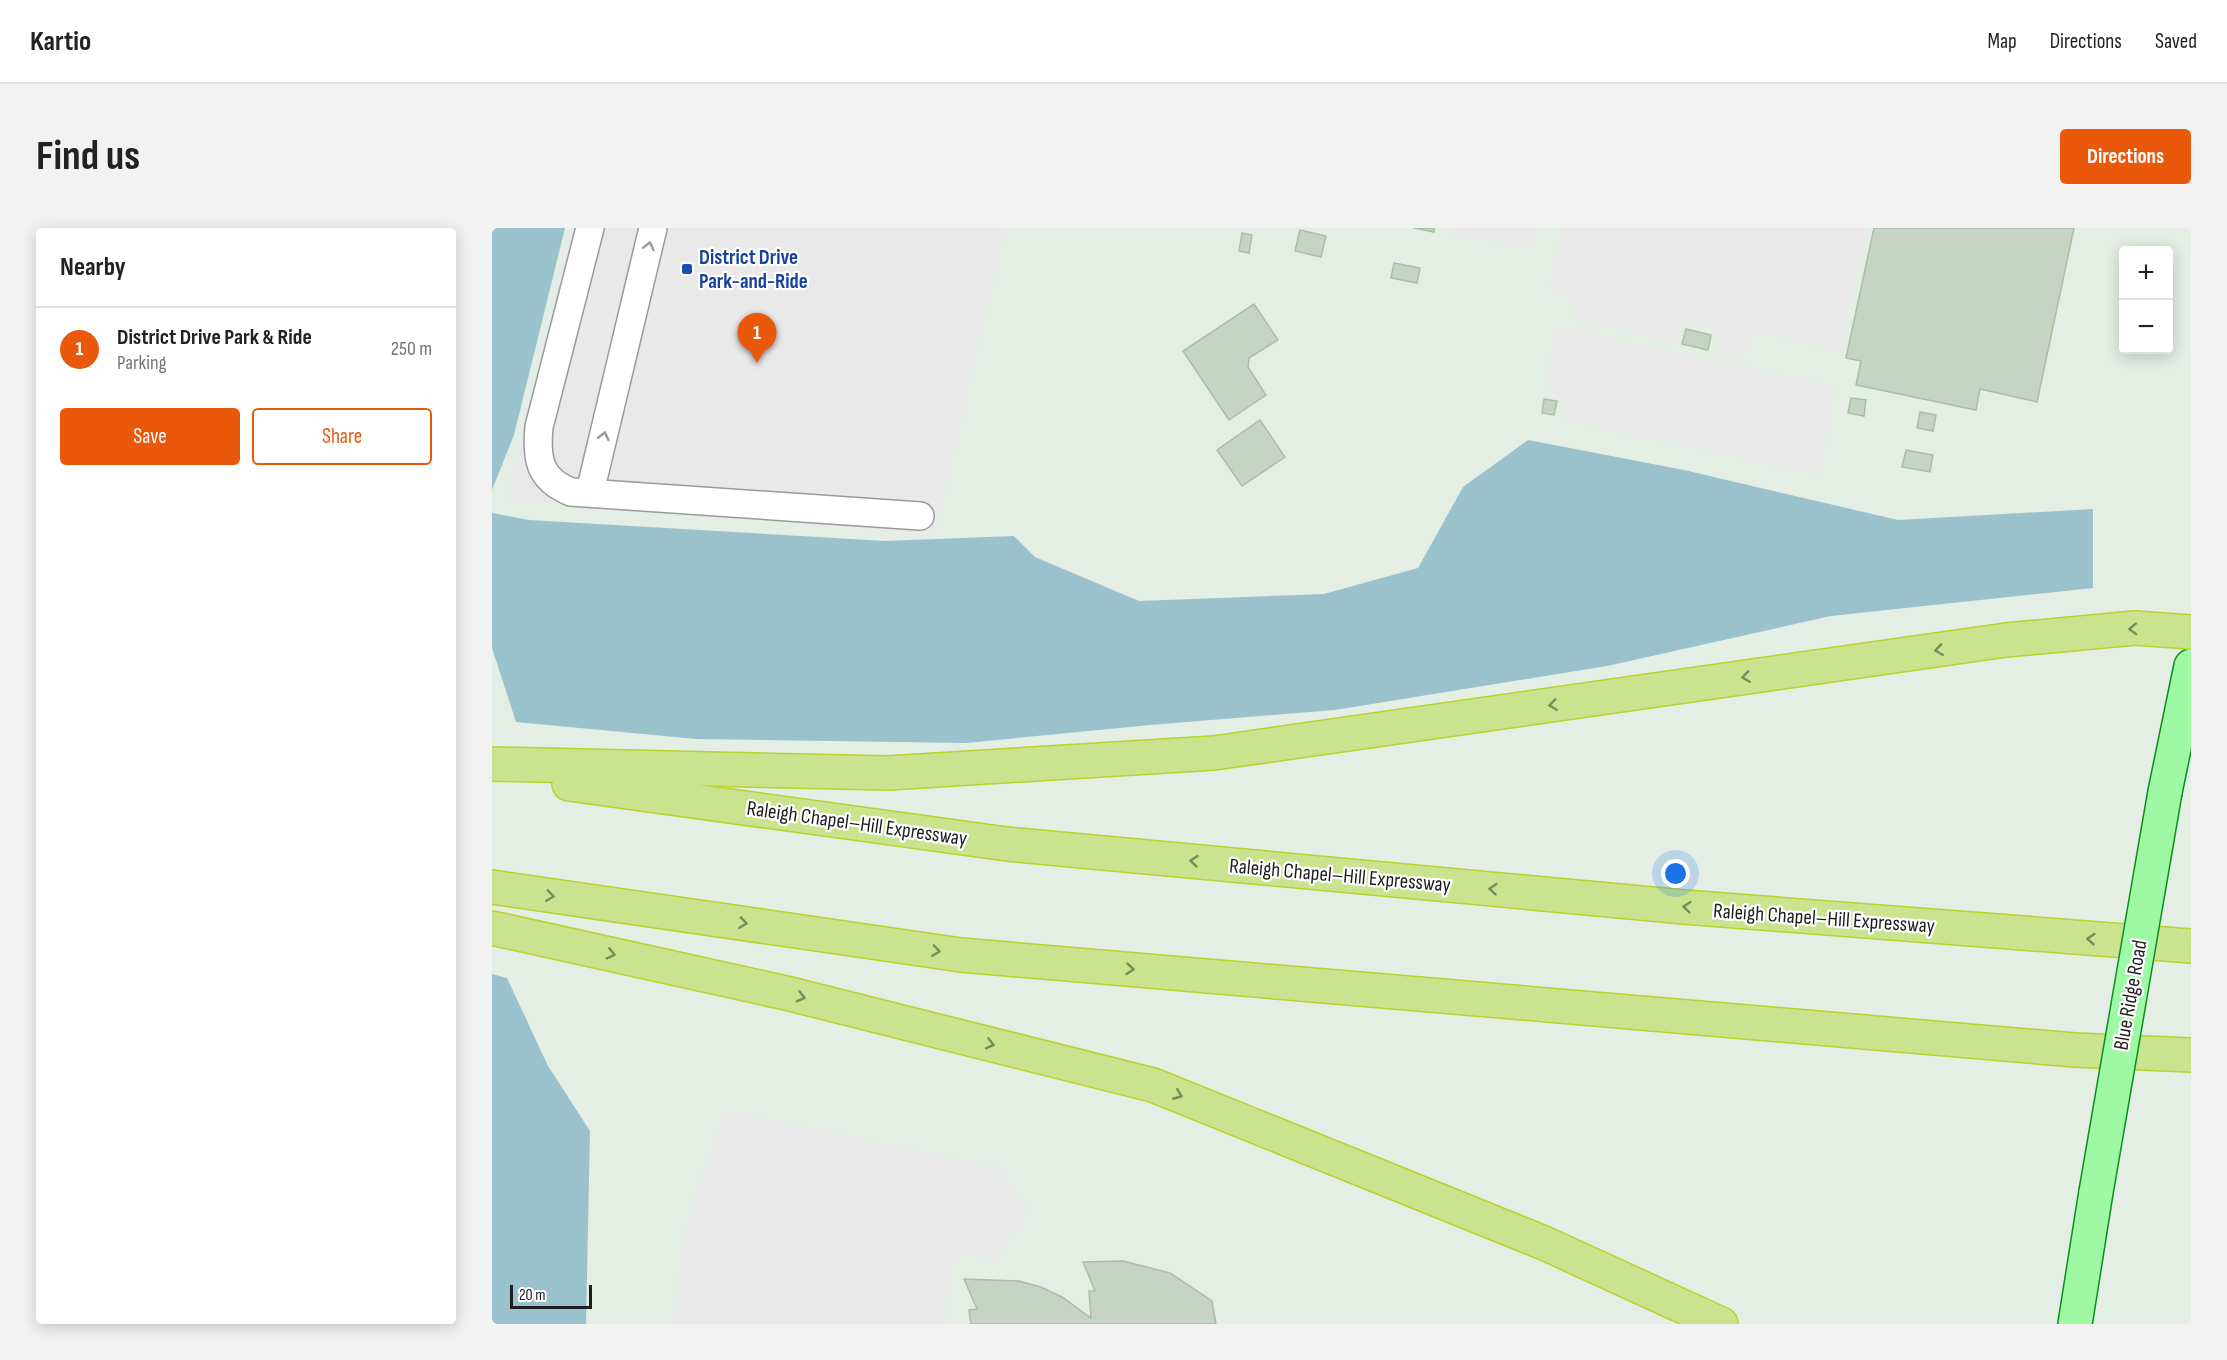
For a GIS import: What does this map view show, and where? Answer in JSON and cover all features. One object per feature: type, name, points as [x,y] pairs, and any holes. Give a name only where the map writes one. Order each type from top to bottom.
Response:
[{"type":"highway","points":[[492,764],[888,773],[1214,753],[2007,640],[2135,628],[2191,632]]},
{"type":"highway","name":"Raleigh Chapel–Hill Expressway","points":[[492,774],[1007,844],[1684,907],[2191,946]]},
{"type":"highway","points":[[492,887],[962,955],[2075,1050],[2191,1055]]},
{"type":"highway","points":[[492,928],[786,993],[1153,1085],[1544,1243],[1721,1324]]},
{"type":"main road","name":"Blue Ridge Road","points":[[2075,1324],[2165,792],[2191,666]]},
{"type":"lane","points":[[590,228],[539,427],[538,460],[551,481],[571,492],[920,516]]},
{"type":"lane","points":[[590,492],[653,228]]},
{"type":"shaded area","points":[[492,228],[565,228],[514,435],[492,490]]},
{"type":"shaded area","points":[[572,228],[1005,228],[935,534],[506,499]]},
{"type":"shaded area","points":[[1454,228],[1534,228],[1529,249],[1453,234]]},
{"type":"shaded area","points":[[1562,228],[1868,228],[1839,351],[1757,332],[1747,342],[1742,361],[1713,353],[1719,340],[1718,330],[1697,323],[1682,322],[1677,343],[1575,320],[1575,298],[1549,288]]},
{"type":"shaded area","points":[[1556,327],[1835,386],[1820,475],[1560,419],[1566,398],[1545,392]]},
{"type":"shaded area","points":[[1528,440],[1684,470],[1898,520],[2093,509],[2093,588],[1831,616],[1607,666],[1335,710],[966,743],[696,739],[516,722],[492,648],[492,513],[529,520],[885,541],[1014,536],[1035,557],[1139,601],[1324,594],[1418,568],[1463,487]]},
{"type":"shaded area","points":[[492,974],[507,978],[548,1066],[590,1131],[586,1324],[492,1324]]},
{"type":"shaded area","points":[[728,1111],[998,1168],[1030,1211],[992,1262],[960,1251],[954,1261],[945,1299],[946,1324],[673,1324],[683,1244],[696,1191]]},
{"type":"building","points":[[1414,228],[1434,228],[1434,232]]},
{"type":"building","points":[[1874,228],[2074,228],[2037,402],[1980,389],[1976,410],[1856,385],[1861,361],[1846,358]]},
{"type":"building","points":[[1300,230],[1326,236],[1321,257],[1295,251]]},
{"type":"building","points":[[1242,233],[1252,235],[1249,253],[1239,251]]},
{"type":"building","points":[[1394,263],[1420,268],[1417,283],[1391,278]]},
{"type":"building","points":[[1254,304],[1278,340],[1249,358],[1248,367],[1266,395],[1229,420],[1183,351]]},
{"type":"building","points":[[1686,329],[1711,335],[1708,350],[1682,344]]},
{"type":"building","points":[[1851,398],[1866,400],[1864,416],[1848,413]]},
{"type":"building","points":[[1544,399],[1557,401],[1554,415],[1542,413]]},
{"type":"building","points":[[1920,412],[1936,415],[1933,431],[1917,428]]},
{"type":"building","points":[[1260,420],[1285,457],[1242,486],[1217,450]]},
{"type":"building","points":[[1906,450],[1933,455],[1930,472],[1902,467]]},
{"type":"building","points":[[1123,1261],[1170,1273],[1212,1301],[1216,1324],[971,1324],[969,1310],[977,1309],[964,1279],[1019,1281],[1041,1287],[1062,1297],[1091,1318],[1089,1291],[1095,1291],[1083,1262]]},
{"type":"place","name":"District Drive Park-and-Ride","points":[[687,269]]},
{"type":"place","name":"District Drive Park & Ride","points":[[757,363]]}]
